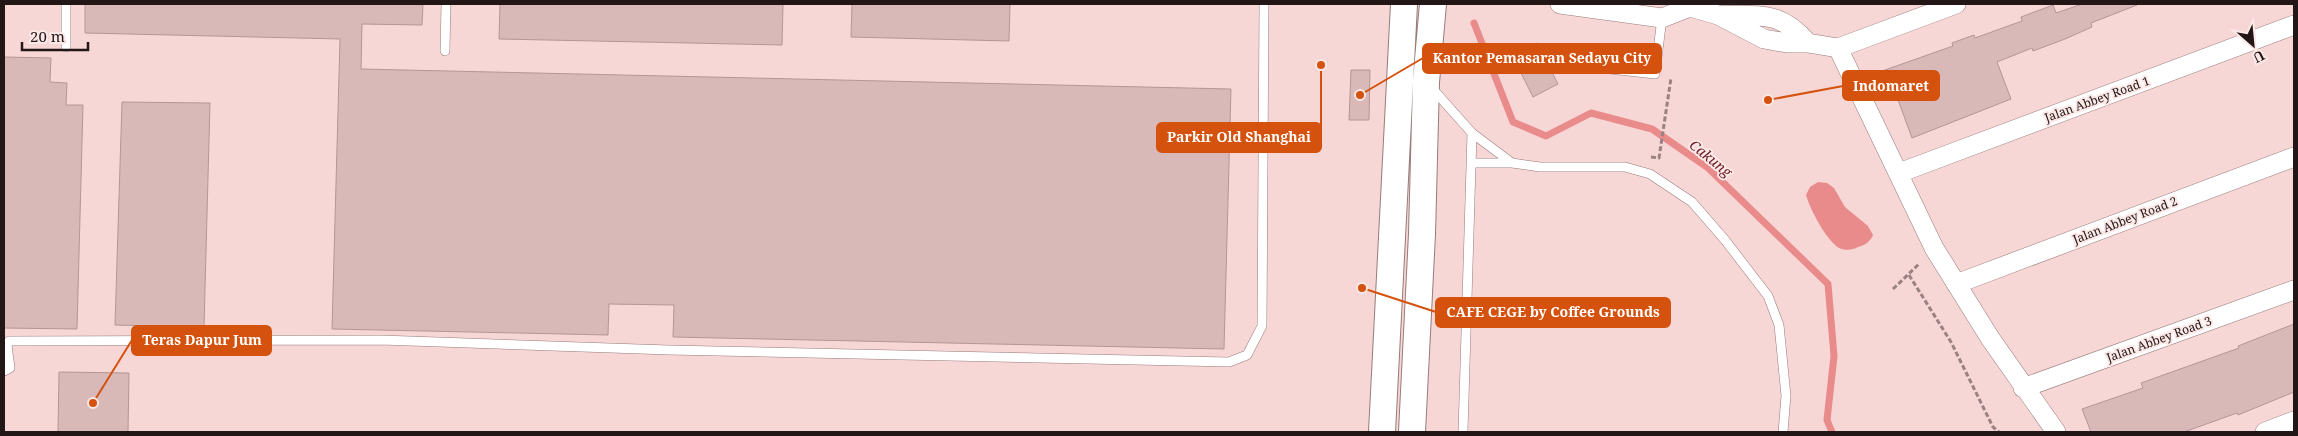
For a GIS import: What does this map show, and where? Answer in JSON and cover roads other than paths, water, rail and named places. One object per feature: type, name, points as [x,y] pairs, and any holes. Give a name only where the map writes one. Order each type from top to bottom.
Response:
[{"type":"street","points":[[1382,432],[1404,4]]},
{"type":"street","points":[[1412,432],[1422,234],[1426,82],[1433,4]]},
{"type":"street","points":[[1560,4],[1662,18],[1689,5],[1721,9],[1764,39],[1838,48],[1956,4]]},
{"type":"street","name":"Jalan Abbey Road 1","points":[[1899,173],[2294,25]]},
{"type":"street","points":[[1838,48],[1934,248],[2023,388],[2056,432]]},
{"type":"street","name":"Jalan Abbey Road 2","points":[[1956,284],[2294,157]]},
{"type":"street","name":"Jalan Abbey Road 3","points":[[2023,388],[2294,290]]},
{"type":"street","points":[[2264,432],[2294,421]]},
{"type":"lane","points":[[66,4],[66,47]]},
{"type":"lane","points":[[445,51],[446,4]]},
{"type":"lane","points":[[4,371],[10,368],[7,345],[9,342],[381,340],[668,350],[1229,362],[1247,354],[1262,326],[1264,4]]},
{"type":"lane","points":[[1574,64],[1655,74],[1662,18]]},
{"type":"lane","points":[[1426,82],[1472,133],[1512,163]]},
{"type":"lane","points":[[1463,432],[1472,133]]},
{"type":"lane","points":[[1471,163],[1512,163],[1540,167],[1625,167],[1650,174],[1692,202],[1725,240],[1768,296],[1774,311],[1779,325],[1786,396],[1783,432]]},
{"type":"waterway","name":"Cakung","points":[[1474,23],[1513,122],[1546,136],[1591,113],[1652,129],[1707,167],[1828,284],[1834,356],[1827,420],[1832,432]]},
{"type":"place","name":"Parkir Old Shanghai","points":[[1321,65]]},
{"type":"place","name":"Kantor Pemasaran Sedayu City","points":[[1360,95]]},
{"type":"place","name":"Indomaret","points":[[1768,100]]},
{"type":"place","name":"CAFE CEGE by Coffee Grounds","points":[[1362,288]]},
{"type":"place","name":"Teras Dapur Jum","points":[[93,403]]}]
